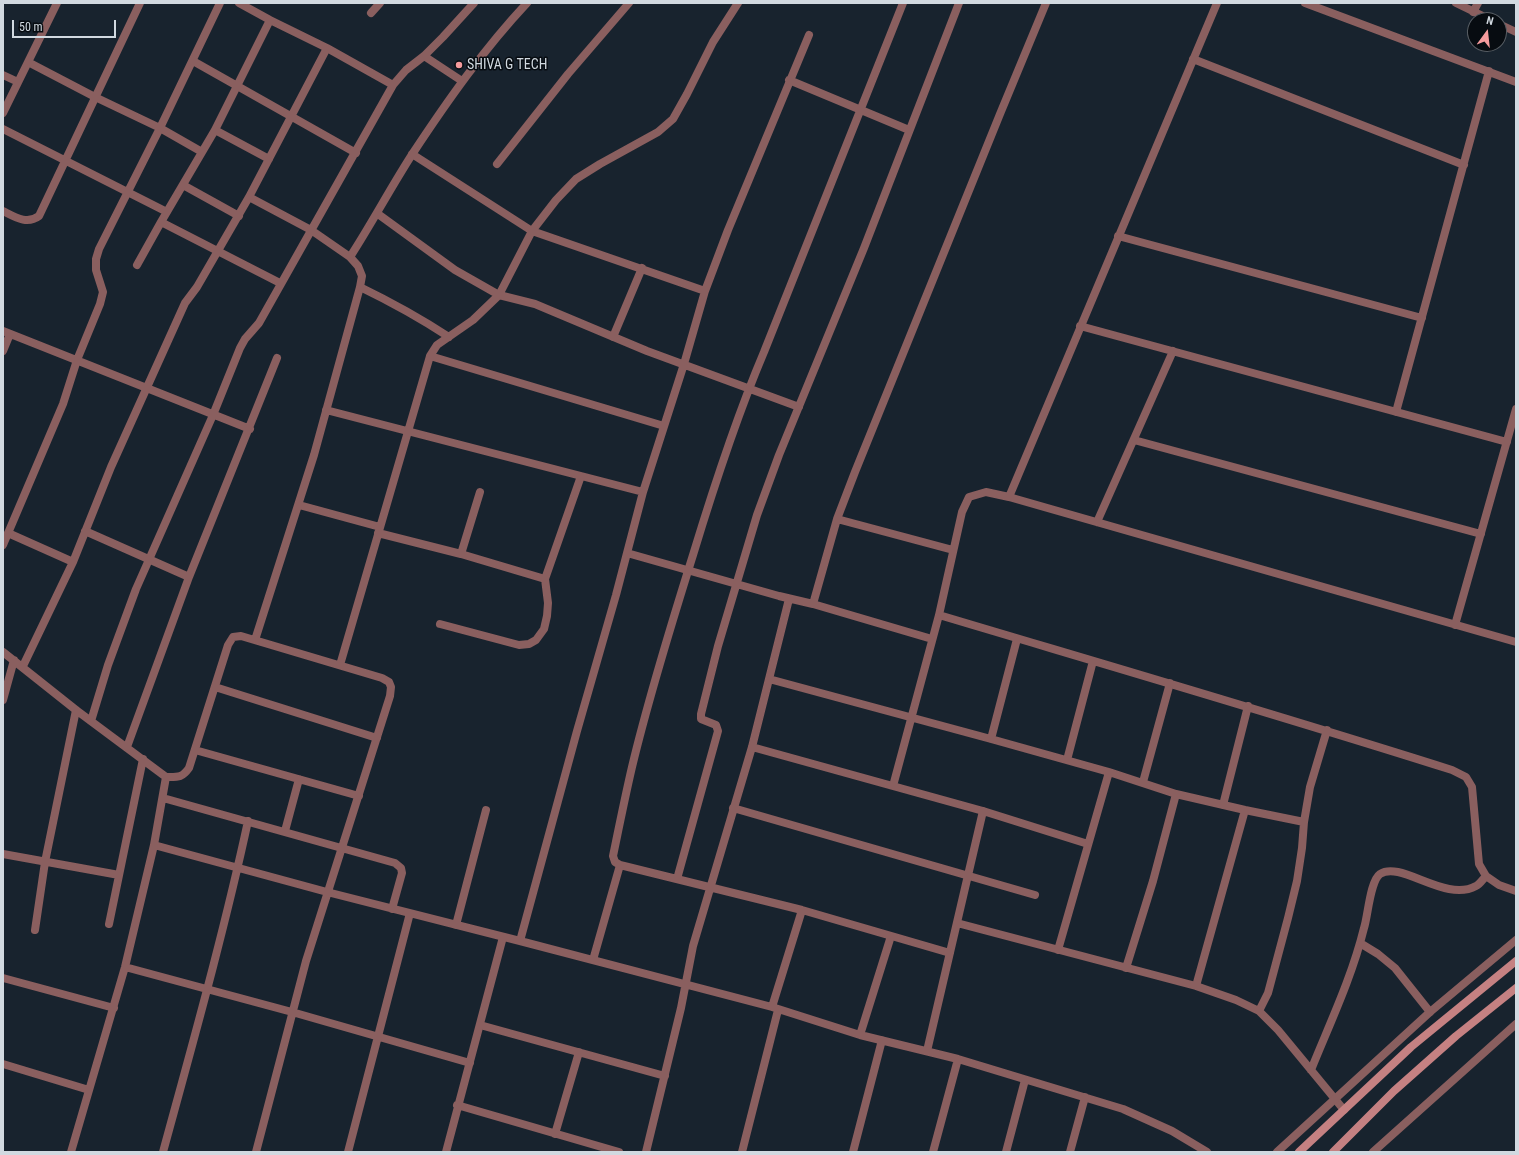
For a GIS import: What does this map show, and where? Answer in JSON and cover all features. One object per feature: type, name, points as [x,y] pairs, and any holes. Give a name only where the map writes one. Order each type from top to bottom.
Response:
[{"type":"main road","points":[[1299,1152],[1411,1047],[1516,961]]},
{"type":"main road","points":[[1333,1152],[1394,1091],[1456,1036],[1516,988]]},
{"type":"street","points":[[3,113],[57,3]]},
{"type":"street","points":[[3,211],[22,220],[34,219],[39,216],[140,3]]},
{"type":"street","points":[[3,545],[63,404],[77,360],[100,304],[103,292],[96,270],[96,259],[99,249],[193,62],[220,3]]},
{"type":"street","points":[[240,3],[270,20],[327,48],[393,85]]},
{"type":"street","points":[[371,13],[380,3]]},
{"type":"street","points":[[91,721],[123,622],[148,559],[177,498],[240,348],[245,339],[259,323],[280,283],[393,85],[406,70],[424,56],[443,37],[474,3]]},
{"type":"street","points":[[350,257],[378,214],[412,154],[462,81],[527,3]]},
{"type":"street","points":[[498,164],[568,74],[629,3]]},
{"type":"street","points":[[340,665],[430,356],[437,345],[473,320],[499,295],[532,230],[556,200],[576,179],[658,132],[673,119],[713,42],[738,3]]},
{"type":"street","points":[[903,3],[859,110],[764,352],[748,388],[710,499],[662,656],[632,766],[613,856],[615,862],[620,864],[802,910],[950,953]]},
{"type":"street","points":[[677,879],[718,731],[716,725],[701,719],[701,714],[736,583],[757,515],[779,455],[864,248],[959,3]]},
{"type":"street","points":[[813,604],[837,518],[1046,3]]},
{"type":"street","points":[[1009,497],[1216,3]]},
{"type":"street","points":[[1305,3],[1516,82]]},
{"type":"street","points":[[1456,3],[1473,12],[1478,3]]},
{"type":"street","points":[[137,265],[215,130],[270,20]]},
{"type":"street","points":[[520,941],[644,492],[684,364],[705,290],[789,80],[809,35]]},
{"type":"street","points":[[23,666],[73,562],[111,467],[185,303],[197,287],[249,198],[327,48]]},
{"type":"street","points":[[424,56],[462,81]]},
{"type":"street","points":[[1193,59],[1464,165]]},
{"type":"street","points":[[28,62],[95,97],[160,128],[202,152]]},
{"type":"street","points":[[193,62],[356,152]]},
{"type":"street","points":[[1396,412],[1489,71]]},
{"type":"street","points":[[3,75],[18,82]]},
{"type":"street","points":[[789,80],[909,130]]},
{"type":"street","points":[[3,129],[167,212]]},
{"type":"street","points":[[215,130],[269,160]]},
{"type":"street","points":[[412,154],[532,230],[705,290]]},
{"type":"street","points":[[183,185],[238,216]]},
{"type":"street","points":[[249,198],[310,230],[350,257],[358,266],[362,276],[360,288],[299,505],[255,640]]},
{"type":"street","points":[[378,214],[455,270],[499,295],[535,304],[613,338],[799,407]]},
{"type":"street","points":[[161,222],[280,283]]},
{"type":"street","points":[[1118,236],[1422,318]]},
{"type":"street","points":[[613,338],[642,268]]},
{"type":"street","points":[[360,288],[422,319],[449,337]]},
{"type":"street","points":[[1080,326],[1507,442]]},
{"type":"street","points":[[3,351],[7,332],[250,429]]},
{"type":"street","points":[[1097,522],[1173,351]]},
{"type":"street","points":[[430,356],[664,426]]},
{"type":"street","points":[[127,747],[189,577],[250,429],[277,358]]},
{"type":"street","points":[[1455,625],[1516,409]]},
{"type":"street","points":[[326,410],[644,492]]},
{"type":"street","points":[[1134,440],[1481,534]]},
{"type":"street","points":[[440,624],[519,645],[529,644],[536,640],[544,629],[547,616],[548,603],[545,579],[581,476]]},
{"type":"street","points":[[461,554],[480,492]]},
{"type":"street","points":[[893,786],[939,616],[962,512],[969,497],[986,492],[1009,497],[1516,642]]},
{"type":"street","points":[[299,505],[545,579]]},
{"type":"street","points":[[837,518],[953,550]]},
{"type":"street","points":[[85,531],[189,577]]},
{"type":"street","points":[[8,533],[73,562]]},
{"type":"street","points":[[627,553],[789,599],[813,604],[932,639]]},
{"type":"street","points":[[646,1152],[687,985],[693,946],[752,747],[789,599]]},
{"type":"street","points":[[939,616],[1170,682],[1452,770],[1466,777],[1472,787],[1479,864],[1486,876],[1499,885],[1516,891]]},
{"type":"street","points":[[3,652],[23,666],[76,710],[166,776],[176,777],[184,775],[189,768],[228,645],[233,637],[241,636],[255,640],[382,678],[389,682],[391,687],[390,696],[343,848],[327,892],[292,1012],[256,1152]]},
{"type":"street","points":[[991,739],[1017,639]]},
{"type":"street","points":[[3,700],[14,660]]},
{"type":"street","points":[[1067,760],[1093,661]]},
{"type":"street","points":[[769,679],[911,716],[1067,760],[1143,782],[1176,794],[1304,822]]},
{"type":"street","points":[[1143,782],[1170,682]]},
{"type":"street","points":[[215,687],[377,738]]},
{"type":"street","points":[[1223,805],[1248,706]]},
{"type":"street","points":[[35,930],[45,862],[76,710]]},
{"type":"street","points":[[1259,1011],[1264,1004],[1271,981],[1295,889],[1310,787],[1327,730]]},
{"type":"street","points":[[752,747],[983,811],[1088,844]]},
{"type":"street","points":[[194,750],[359,796]]},
{"type":"street","points":[[109,924],[143,759]]},
{"type":"street","points":[[1058,950],[1109,772]]},
{"type":"street","points":[[70,1152],[90,1090],[125,967],[154,845],[166,776]]},
{"type":"street","points":[[285,831],[299,779]]},
{"type":"street","points":[[1126,968],[1176,794]]},
{"type":"street","points":[[162,798],[396,863],[402,873],[392,908]]},
{"type":"street","points":[[733,808],[1035,895]]},
{"type":"street","points":[[456,925],[486,810]]},
{"type":"street","points":[[1196,986],[1245,810]]},
{"type":"street","points":[[927,1051],[983,811]]},
{"type":"street","points":[[163,1152],[207,990],[238,868],[248,821]]},
{"type":"street","points":[[154,845],[327,892],[687,985],[775,1009],[860,1035],[958,1059],[1123,1109],[1172,1131],[1207,1152]]},
{"type":"street","points":[[3,854],[119,875]]},
{"type":"street","points":[[593,960],[620,864]]},
{"type":"street","points":[[1311,1070],[1360,943],[1368,914],[1373,883],[1379,874],[1387,871],[1399,872],[1454,891],[1467,890],[1477,886],[1486,876]]},
{"type":"street","points":[[742,1152],[775,1009],[802,910]]},
{"type":"street","points":[[348,1152],[410,913]]},
{"type":"street","points":[[957,923],[1196,986],[1236,1000],[1259,1011],[1278,1030],[1344,1110]]},
{"type":"street","points":[[860,1035],[891,936]]},
{"type":"street","points":[[446,1152],[457,1105],[503,937]]},
{"type":"street","points":[[1277,1152],[1430,1012],[1516,940]]},
{"type":"street","points":[[1360,943],[1378,954],[1395,968],[1430,1012]]},
{"type":"street","points":[[125,967],[470,1062]]},
{"type":"street","points":[[3,978],[114,1008]]},
{"type":"street","points":[[1373,1152],[1516,1024]]},
{"type":"street","points":[[480,1025],[665,1076]]},
{"type":"street","points":[[852,1152],[882,1040]]},
{"type":"street","points":[[555,1134],[579,1052]]},
{"type":"street","points":[[933,1152],[958,1059]]},
{"type":"street","points":[[3,1066],[90,1090]]},
{"type":"street","points":[[1006,1152],[1025,1080]]},
{"type":"street","points":[[1070,1152],[1085,1097]]},
{"type":"street","points":[[457,1105],[619,1152]]},
{"type":"place","name":"SHIVA G TECH","points":[[459,65]]}]
